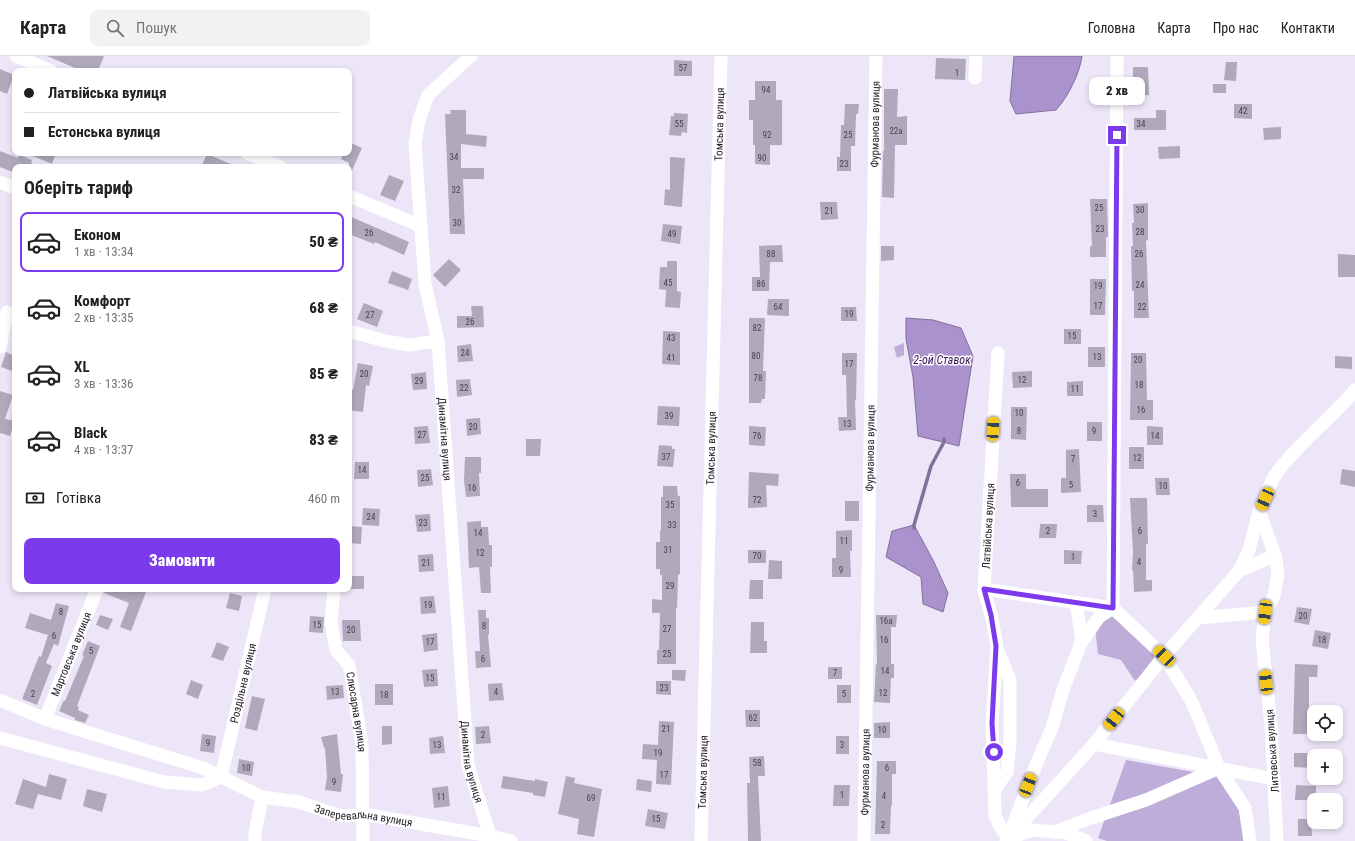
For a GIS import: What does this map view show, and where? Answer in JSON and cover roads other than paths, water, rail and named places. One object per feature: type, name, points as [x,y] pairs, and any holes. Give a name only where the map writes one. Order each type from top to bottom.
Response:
[{"type":"street","points":[[16,56],[44,68]]},
{"type":"street","name":"Динамітна вулиця","points":[[471,56],[428,95],[419,120],[415,144],[425,284],[438,341],[468,765],[489,838]]},
{"type":"street","name":"Томська вулиця","points":[[701,841],[722,56]]},
{"type":"street","name":"Фурманова вулиця","points":[[864,841],[876,56]]},
{"type":"street","points":[[975,78],[976,56]]},
{"type":"street","points":[[1113,608],[1117,56]]},
{"type":"street","points":[[253,156],[273,164]]},
{"type":"street","points":[[0,182],[12,187]]},
{"type":"street","points":[[352,197],[421,226]]},
{"type":"street","points":[[0,348],[7,312]]},
{"type":"street","points":[[352,332],[385,341],[409,345],[438,341]]},
{"type":"street","name":"Латвiйська вулиця","points":[[998,353],[984,589],[991,615],[996,646],[992,723],[995,815],[1007,840]]},
{"type":"street","points":[[1007,840],[1094,744],[1164,656],[1239,571],[1249,550],[1259,511],[1275,475],[1297,448],[1342,406],[1355,390]]},
{"type":"street","name":"Литовська вулиця","points":[[1259,511],[1275,554],[1278,573],[1274,596],[1265,612],[1262,640],[1271,724],[1277,841]]},
{"type":"street","points":[[1239,571],[1275,554]]},
{"type":"street","points":[[984,589],[1113,608],[1164,656],[1192,702],[1219,768],[1245,808],[1250,841]]},
{"type":"street","name":"Мартовська вулиця","points":[[45,718],[96,592]]},
{"type":"street","name":"Роздільна вулиця","points":[[221,777],[264,592]]},
{"type":"street","name":"Слюсарна вулиця","points":[[334,592],[331,623],[336,650],[349,665],[362,744],[363,841]]},
{"type":"street","points":[[1076,602],[1082,641]]},
{"type":"street","points":[[1007,840],[1052,728],[1063,690],[1082,641],[1099,617],[1113,608]]},
{"type":"street","points":[[1198,618],[1265,612]]},
{"type":"street","points":[[995,789],[1007,772],[1010,742],[1010,680],[996,646]]},
{"type":"street","name":"Заперевальна вулиця","points":[[0,700],[45,718],[203,768],[262,796],[299,802],[337,815],[348,816],[362,814],[511,841]]},
{"type":"street","points":[[0,738],[164,782],[202,785],[221,777]]},
{"type":"street","points":[[1094,744],[1274,779]]},
{"type":"street","points":[[1054,832],[1146,800],[1219,768]]},
{"type":"street","points":[[255,841],[255,833],[262,796]]},
{"type":"street","points":[[1007,840],[1033,830],[1066,833],[1086,841]]},
{"type":"water","points":[[1014,56],[1082,56],[1079,70],[1073,84],[1056,110],[1016,114],[1010,101]]},
{"type":"water","name":"2-ой Ставок","points":[[906,318],[933,320],[961,328],[973,356],[959,446],[918,436],[913,377],[906,339]]},
{"type":"water","points":[[914,525],[933,560],[948,593],[943,612],[923,604],[921,577],[886,557],[892,531]]},
{"type":"waterway","points":[[914,528],[931,466],[944,442],[944,439]]}]
